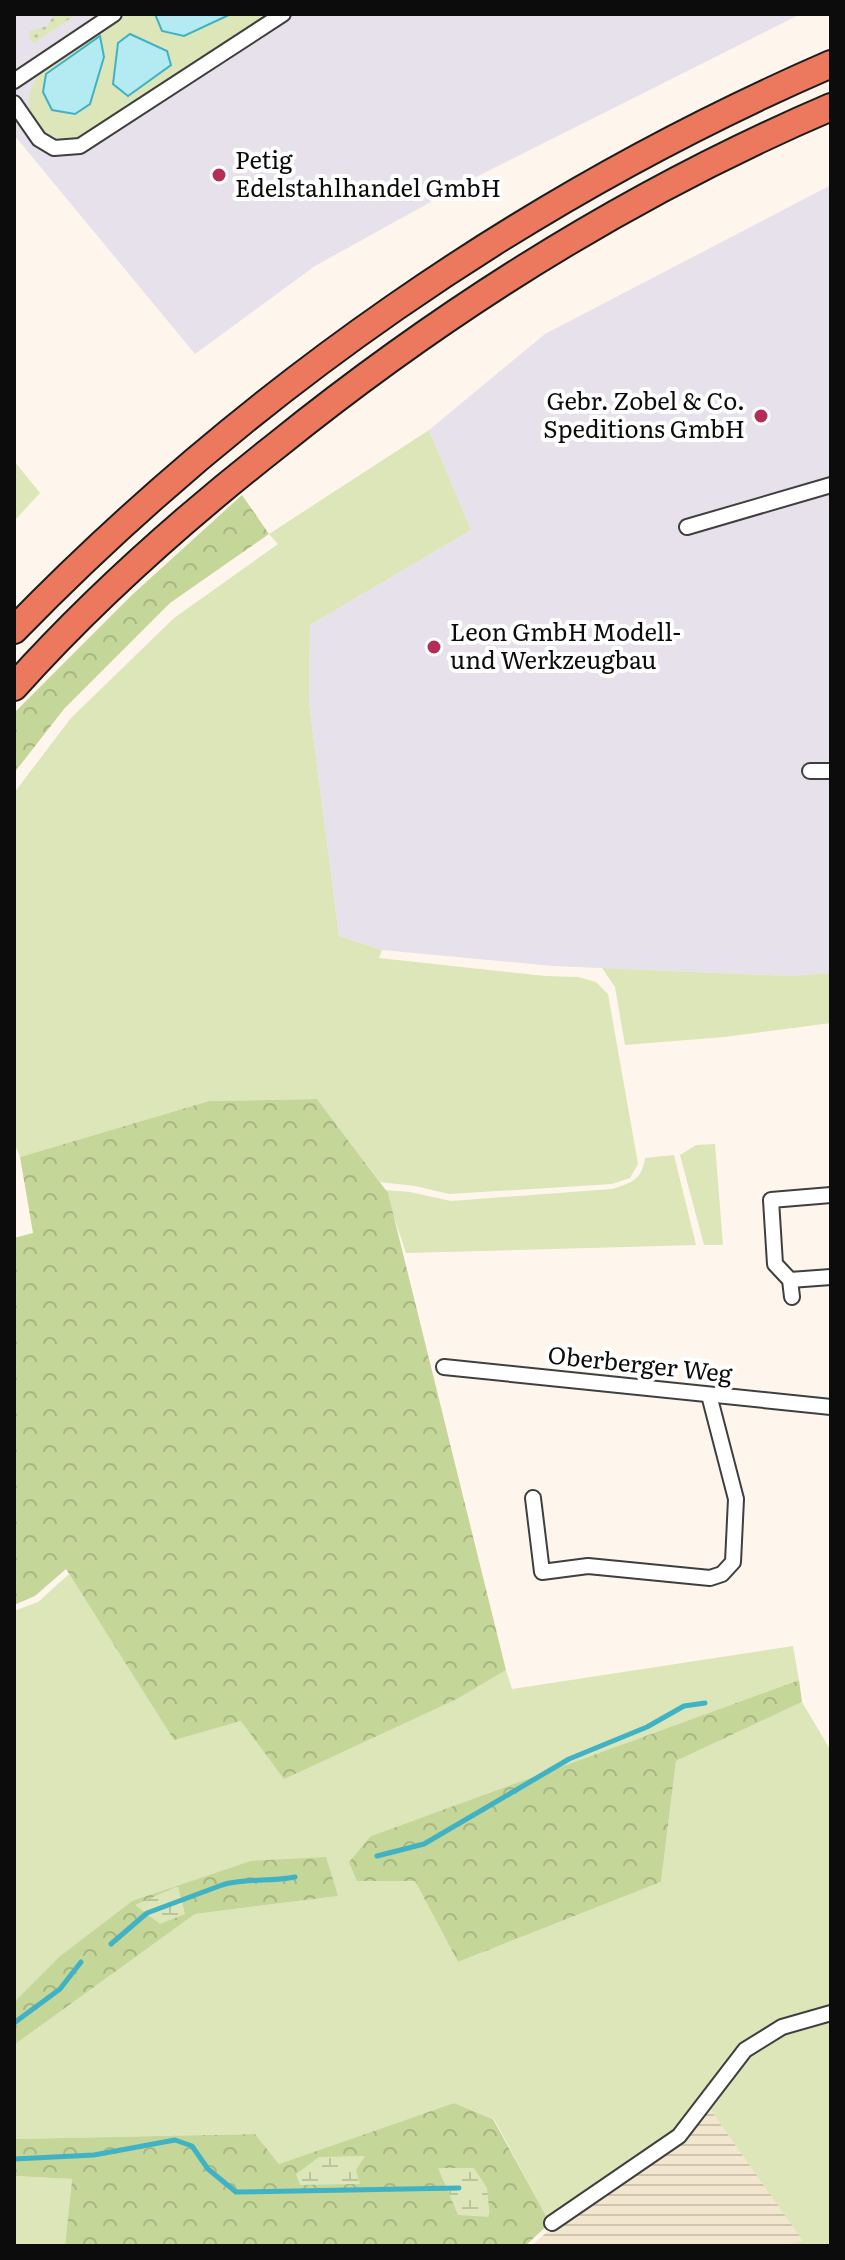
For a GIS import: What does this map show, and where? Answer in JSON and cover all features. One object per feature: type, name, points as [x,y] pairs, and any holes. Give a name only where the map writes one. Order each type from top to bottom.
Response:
[{"type":"highway","points":[[14,630],[64,579],[165,486],[323,358],[456,264],[632,159],[831,64]]},
{"type":"highway","points":[[14,687],[82,617],[210,498],[348,388],[422,334],[645,195],[831,107]]},
{"type":"street","points":[[14,81],[114,14]]},
{"type":"street","points":[[14,103],[39,139],[54,148],[80,146],[283,14]]},
{"type":"street","points":[[687,527],[831,485]]},
{"type":"street","points":[[810,771],[831,771]]},
{"type":"street","points":[[792,1297],[790,1280],[775,1264],[771,1200],[831,1195]]},
{"type":"street","points":[[790,1280],[831,1277]]},
{"type":"street","name":"Oberberger Weg","points":[[444,1367],[831,1407]]},
{"type":"street","points":[[533,1498],[542,1572],[588,1566],[710,1578],[722,1574],[733,1562],[736,1499],[709,1395]]},
{"type":"street","points":[[552,2223],[679,2136],[745,2050],[782,2027],[831,2013]]},
{"type":"shaded area","points":[[14,14],[801,14],[474,178],[315,266],[195,354],[14,135]]},
{"type":"shaded area","points":[[831,185],[831,973],[790,976],[554,966],[382,950],[339,936],[309,703],[310,625],[471,530],[429,430],[545,334]]},
{"type":"shaded area","points":[[707,2105],[804,2241],[776,2246],[531,2246],[564,2217]]},
{"type":"green space","points":[[55,14],[74,16],[34,43],[29,37],[30,31],[47,26]]},
{"type":"green space","points":[[128,14],[270,14],[79,137],[65,139],[42,130],[34,121],[29,97],[41,73]]},
{"type":"green space","points":[[429,430],[471,530],[310,625],[309,703],[339,936],[382,950],[379,958],[578,977],[596,982],[608,994],[638,1164],[630,1178],[612,1184],[449,1194],[380,1182],[317,1099],[209,1101],[20,1157],[14,1142],[14,793],[71,718],[174,618],[278,544],[269,534]]},
{"type":"green space","points":[[14,461],[40,493],[14,521]]},
{"type":"green space","points":[[242,495],[269,534],[170,603],[64,709],[14,773],[14,713],[133,594]]},
{"type":"green space","points":[[602,968],[790,976],[831,973],[831,1023],[724,1037],[625,1045],[615,987]]},
{"type":"green space","points":[[317,1099],[388,1193],[506,1670],[459,1698],[284,1779],[241,1721],[174,1740],[66,1569],[35,1596],[14,1605],[14,1238],[33,1233],[20,1157],[209,1101]]},
{"type":"green space","points":[[715,1144],[723,1245],[704,1245],[680,1155],[696,1145]]},
{"type":"green space","points":[[674,1155],[696,1245],[406,1253],[385,1190],[451,1201],[612,1189],[634,1180],[645,1158]]},
{"type":"green space","points":[[69,1574],[174,1739],[241,1721],[459,1698],[506,1670],[512,1689],[793,1646],[799,1680],[371,1836],[357,1881],[415,1881],[458,1962],[661,1882],[676,1761],[802,1702],[831,1751],[831,2011],[744,2048],[678,2134],[550,2223],[494,2119],[454,2103],[279,2164],[255,2134],[14,2139],[14,2045],[195,1914],[337,1896],[132,1901],[60,1956],[14,2002],[14,1611],[38,1602]]},
{"type":"green space","points":[[799,1680],[802,1702],[676,1761],[661,1882],[458,1962],[415,1881],[357,1881],[349,1862],[371,1836]]},
{"type":"green space","points":[[326,1857],[338,1896],[195,1914],[14,2045],[14,2002],[60,1956],[132,1901],[251,1861]]},
{"type":"green space","points":[[178,1886],[185,1914],[160,1924],[135,1905]]},
{"type":"green space","points":[[831,2016],[831,2246],[776,2246],[803,2241],[707,2105],[747,2054],[782,2030]]},
{"type":"green space","points":[[454,2103],[493,2119],[550,2223],[525,2246],[65,2246],[72,2179],[14,2176],[14,2139],[255,2134],[279,2164]]},
{"type":"green space","points":[[365,2156],[356,2170],[360,2184],[300,2185],[296,2174],[319,2157]]},
{"type":"green space","points":[[438,2168],[474,2168],[487,2188],[490,2217],[458,2215]]},
{"type":"green space","points":[[14,2176],[72,2179],[65,2246],[14,2246]]},
{"type":"water","points":[[155,14],[231,14],[184,36],[162,31]]},
{"type":"water","points":[[130,34],[167,51],[171,65],[128,96],[113,84],[118,43]]},
{"type":"water","points":[[100,36],[104,57],[90,104],[75,114],[52,110],[43,92],[46,74]]},
{"type":"waterway","points":[[377,1856],[424,1844],[569,1759],[647,1727],[684,1706],[705,1703]]},
{"type":"waterway","points":[[111,1944],[147,1913],[222,1885],[295,1877]]},
{"type":"waterway","points":[[14,2023],[60,1989],[81,1962]]},
{"type":"waterway","points":[[14,2159],[94,2155],[175,2140],[192,2146],[208,2169],[236,2192],[459,2188]]},
{"type":"place","name":"Petig Edelstahlhandel GmbH","points":[[219,175]]},
{"type":"place","name":"Gebr. Zobel & Co. Speditions GmbH","points":[[761,416]]},
{"type":"place","name":"Leon GmbH Modell- und Werkzeugbau","points":[[434,647]]}]
